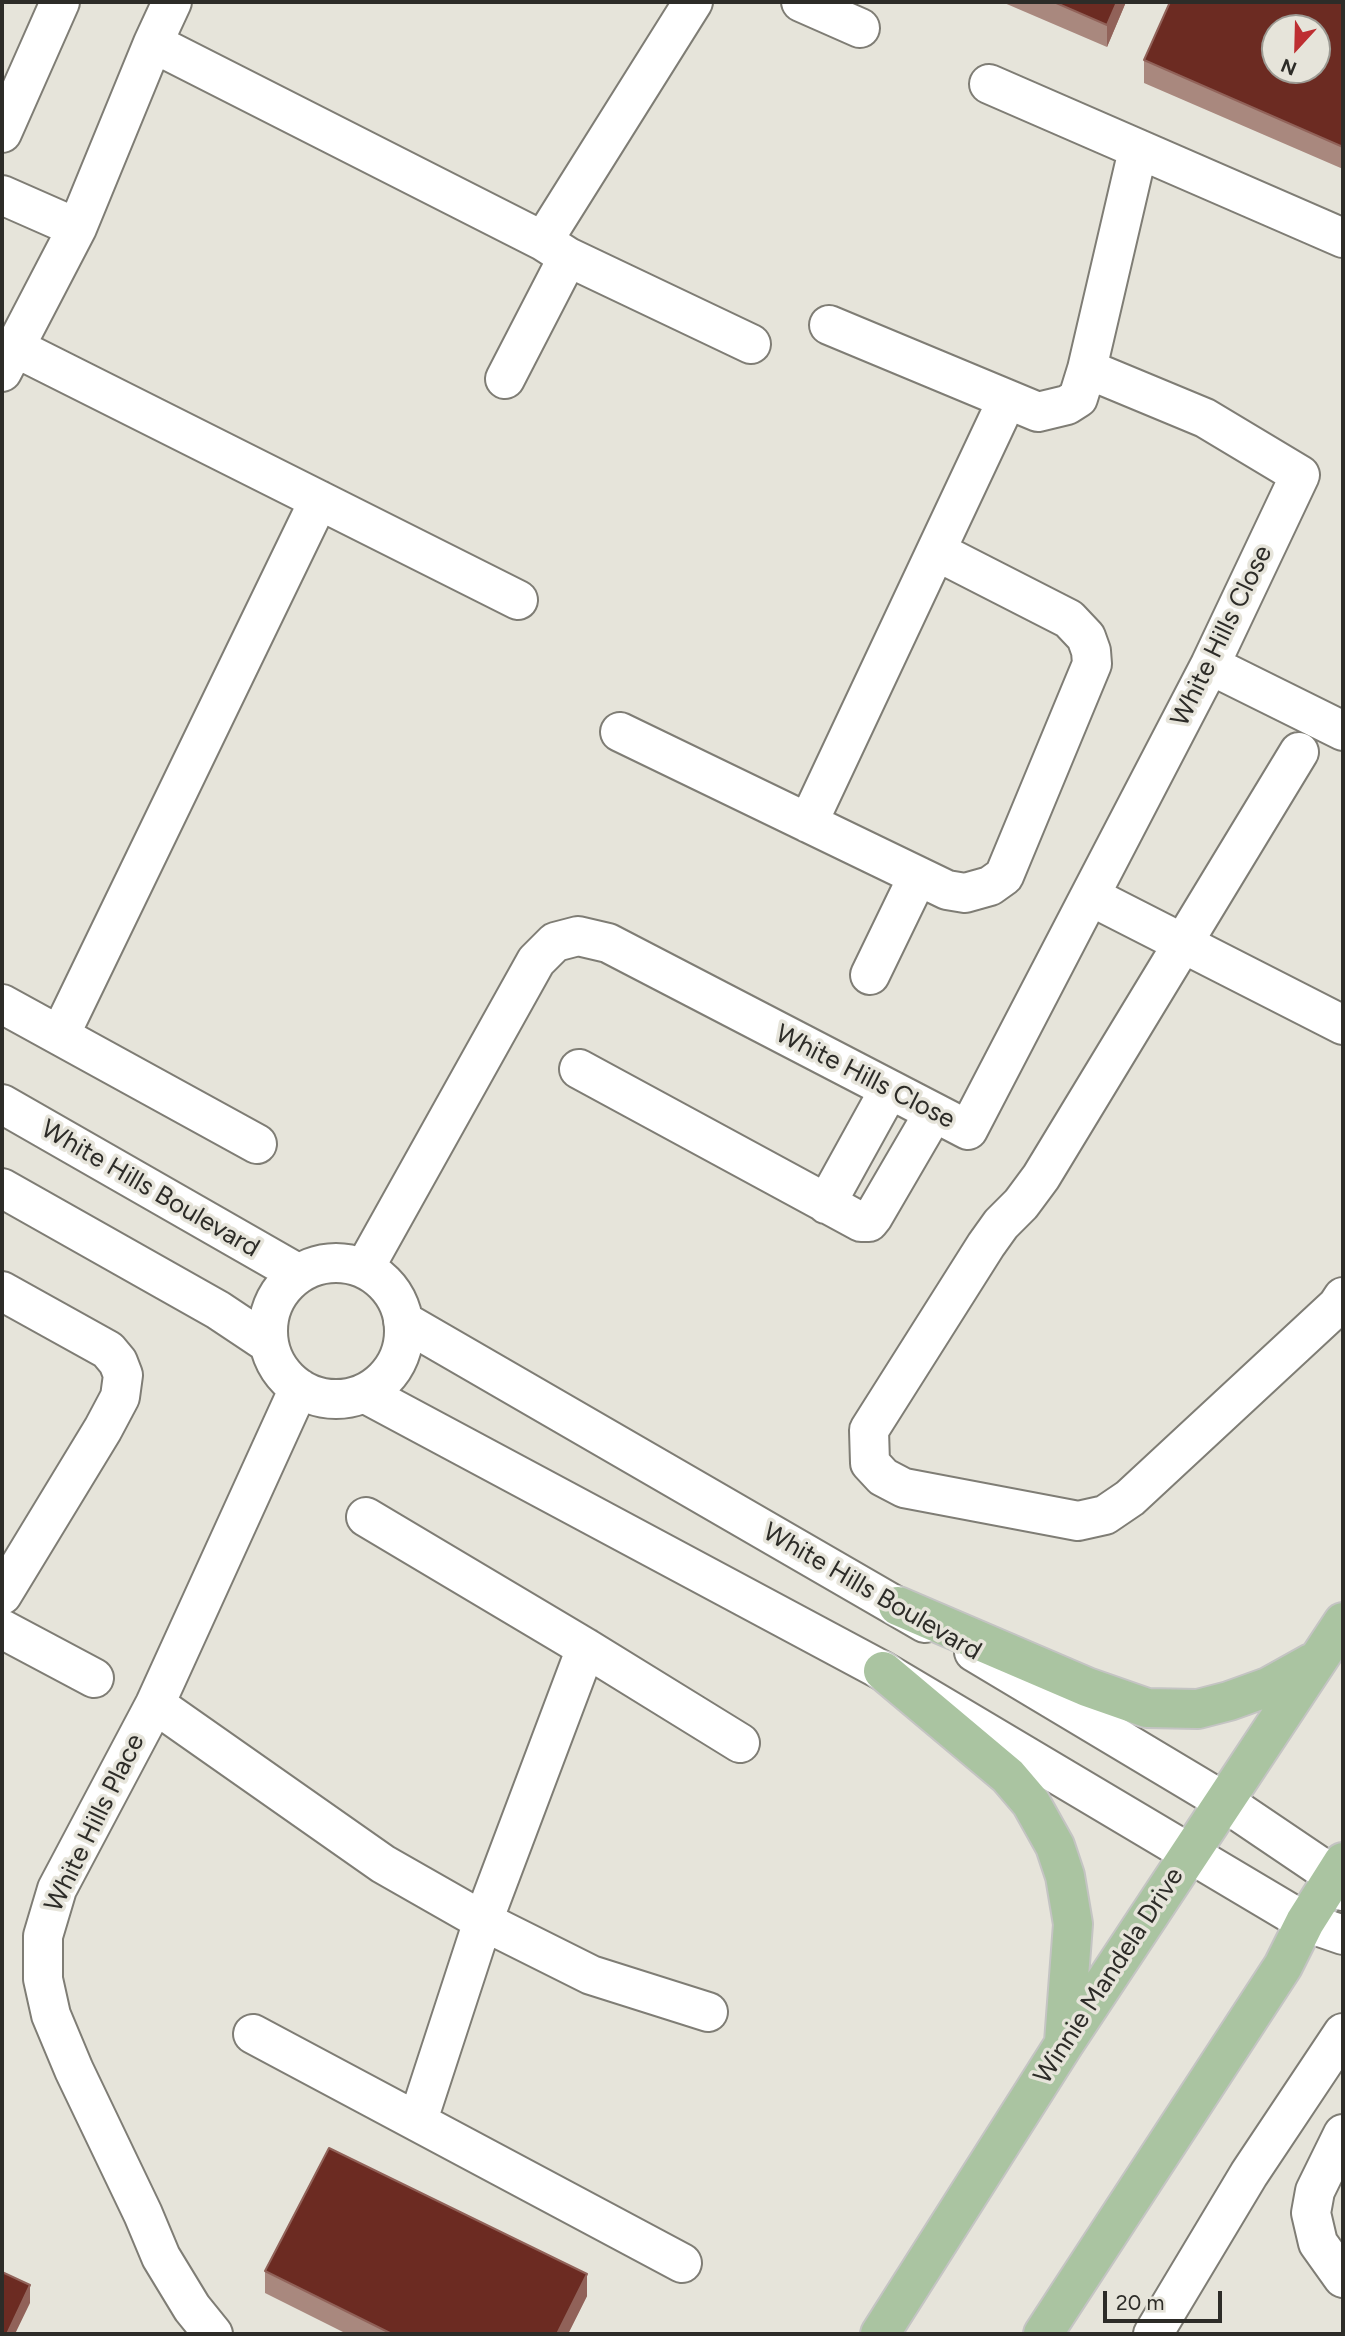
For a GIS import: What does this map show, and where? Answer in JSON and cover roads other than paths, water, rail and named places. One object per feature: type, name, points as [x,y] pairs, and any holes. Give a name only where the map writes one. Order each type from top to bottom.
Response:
[{"type":"main road","points":[[898,1606],[1087,1687],[1147,1708],[1198,1709],[1229,1702],[1268,1687],[1319,1658]]},
{"type":"main road","name":"Winnie Mandela Drive","points":[[880,2334],[1064,2044],[1343,1622]]},
{"type":"main road","points":[[883,1671],[1008,1776],[1031,1803],[1055,1846],[1065,1876],[1073,1924],[1064,2044]]},
{"type":"main road","points":[[1043,2334],[1283,1966],[1304,1922],[1340,1876]]},
{"type":"street","points":[[2,133],[60,2]]},
{"type":"street","points":[[172,2],[77,228],[8,359],[319,500],[518,600]]},
{"type":"street","points":[[505,379],[556,249],[693,2]]},
{"type":"street","points":[[801,2],[860,28]]},
{"type":"street","points":[[153,43],[556,249],[751,344]]},
{"type":"street","points":[[989,84],[1343,238]]},
{"type":"street","points":[[829,325],[1038,412],[1068,405],[1078,398],[1087,369],[1138,150]]},
{"type":"street","points":[[2,195],[77,228]]},
{"type":"street","name":"White Hills Close","points":[[364,1269],[536,961],[555,942],[578,936],[608,943],[968,1130],[1210,665],[1300,475],[1205,418],[1087,369]]},
{"type":"street","points":[[808,823],[1007,400]]},
{"type":"street","points":[[60,1035],[319,500]]},
{"type":"street","points":[[620,732],[947,890],[965,893],[990,886],[1004,876],[1091,664],[1091,651],[1086,637],[1069,619],[936,551]]},
{"type":"street","points":[[1210,665],[1343,731]]},
{"type":"street","points":[[1299,752],[1041,1177],[986,1245],[869,1430],[870,1463],[883,1477],[904,1489],[1078,1521],[1105,1515],[1130,1498],[1327,1316],[1343,1297]]},
{"type":"street","points":[[870,975],[918,876]]},
{"type":"street","points":[[1090,896],[1343,1024]]},
{"type":"street","points":[[2,1004],[257,1144]]},
{"type":"street","points":[[579,1069],[861,1223],[869,1222],[933,1114]]},
{"type":"street","points":[[826,1204],[889,1090]]},
{"type":"street","name":"White Hills Boulevard","points":[[2,1104],[299,1274]]},
{"type":"street","points":[[2,1188],[218,1310],[269,1344]]},
{"type":"street","points":[[343,1264],[364,1269],[382,1282],[396,1299],[403,1321],[403,1343],[396,1363],[382,1381],[364,1393],[343,1399],[320,1397],[299,1388],[282,1373],[271,1354],[267,1331],[271,1309],[282,1289],[299,1274],[320,1265],[343,1264]]},
{"type":"street","points":[[2,1291],[108,1350],[118,1362],[123,1375],[120,1397],[103,1429],[2,1595]]},
{"type":"street","name":"White Hills Boulevard","points":[[403,1321],[898,1606],[1223,1801],[1340,1876]]},
{"type":"street","name":"White Hills Place","points":[[213,2334],[192,2308],[161,2257],[69,2059],[51,2015],[43,1979],[43,1937],[57,1889],[155,1704],[299,1388]]},
{"type":"street","points":[[364,1393],[883,1671],[1304,1922],[1343,1934]]},
{"type":"street","points":[[366,1517],[586,1647],[740,1743]]},
{"type":"street","points":[[2,1629],[94,1678]]},
{"type":"street","points":[[418,2120],[482,1921],[586,1647]]},
{"type":"street","points":[[155,1704],[383,1864],[482,1921],[591,1975],[708,2012]]},
{"type":"street","points":[[1153,2334],[1255,2164],[1343,2033]]},
{"type":"street","points":[[253,2034],[682,2263]]},
{"type":"street","points":[[1343,2134],[1315,2191],[1311,2213],[1318,2243],[1343,2277]]}]
